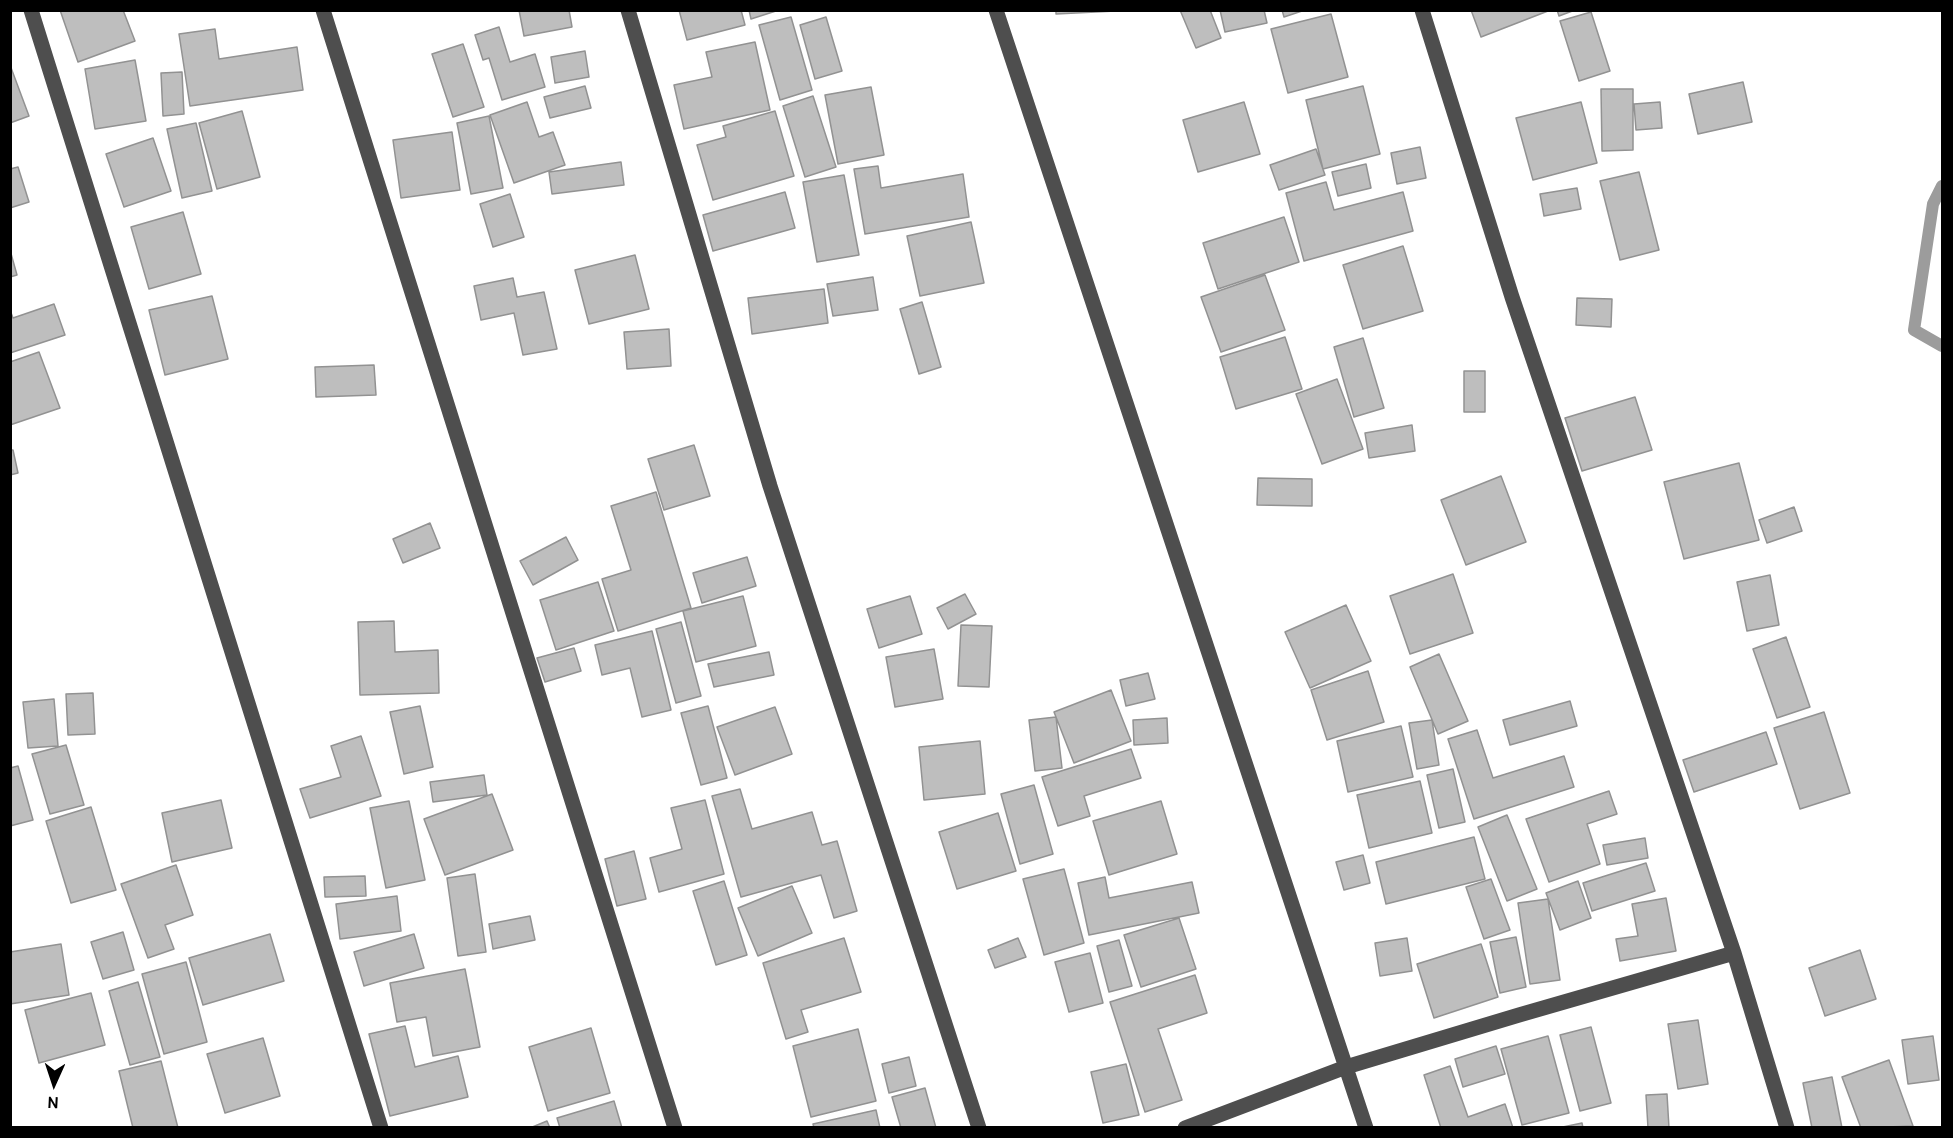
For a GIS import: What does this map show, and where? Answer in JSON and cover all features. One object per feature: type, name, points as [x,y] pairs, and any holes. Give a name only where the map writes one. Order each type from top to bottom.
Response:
[{"type":"street","points":[[31,10],[381,1128]]},
{"type":"street","points":[[323,10],[675,1128]]},
{"type":"street","points":[[628,10],[770,486],[979,1128]]},
{"type":"street","points":[[996,10],[1366,1128]]},
{"type":"street","points":[[1422,10],[1512,297],[1734,952],[1787,1128]]},
{"type":"street","points":[[1185,1128],[1346,1067],[1734,952]]},
{"type":"building","points":[[60,10],[123,10],[135,41],[78,62]]},
{"type":"building","points":[[519,10],[569,10],[572,27],[524,36]]},
{"type":"building","points":[[679,10],[741,10],[745,25],[687,40]]},
{"type":"building","points":[[749,10],[779,10],[751,19]]},
{"type":"building","points":[[1056,10],[1115,10],[1116,11],[1056,14]]},
{"type":"building","points":[[1180,10],[1210,10],[1221,38],[1196,48]]},
{"type":"building","points":[[1220,10],[1264,10],[1267,23],[1225,32]]},
{"type":"building","points":[[1282,10],[1305,10],[1284,17]]},
{"type":"building","points":[[1471,10],[1548,10],[1548,11],[1481,37]]},
{"type":"building","points":[[1557,10],[1575,10],[1559,16]]},
{"type":"building","points":[[1591,12],[1610,71],[1579,81],[1560,21]]},
{"type":"building","points":[[1331,14],[1348,77],[1288,93],[1271,29]]},
{"type":"building","points":[[791,17],[812,90],[780,100],[759,25]]},
{"type":"building","points":[[826,17],[842,71],[815,79],[800,25]]},
{"type":"building","points":[[499,27],[510,62],[535,54],[545,87],[502,100],[489,58],[483,60],[475,35]]},
{"type":"building","points":[[215,29],[219,59],[297,47],[303,90],[190,106],[179,34]]},
{"type":"building","points":[[755,42],[770,110],[684,129],[674,85],[712,77],[706,52]]},
{"type":"building","points":[[463,44],[484,107],[453,117],[432,54]]},
{"type":"building","points":[[585,51],[589,77],[555,83],[551,57]]},
{"type":"building","points":[[135,60],[146,121],[95,129],[85,69]]},
{"type":"building","points":[[10,65],[29,116],[10,123]]},
{"type":"building","points":[[182,72],[184,114],[163,116],[161,73]]},
{"type":"building","points":[[1743,82],[1752,122],[1698,134],[1689,94]]},
{"type":"building","points":[[585,86],[591,108],[550,118],[544,97]]},
{"type":"building","points":[[1363,86],[1380,154],[1323,169],[1306,100]]},
{"type":"building","points":[[871,87],[884,155],[838,164],[825,95]]},
{"type":"building","points":[[1601,89],[1633,89],[1633,150],[1602,151]]},
{"type":"building","points":[[813,96],[836,167],[805,177],[783,106]]},
{"type":"building","points":[[527,102],[539,137],[553,132],[565,165],[514,183],[490,115]]},
{"type":"building","points":[[1244,102],[1260,154],[1198,172],[1183,120]]},
{"type":"building","points":[[1581,102],[1597,163],[1533,180],[1516,118]]},
{"type":"building","points":[[1660,102],[1662,128],[1636,130],[1634,104]]},
{"type":"building","points":[[242,111],[260,177],[217,189],[199,123]]},
{"type":"building","points":[[775,111],[794,176],[713,200],[697,145],[726,137],[723,126]]},
{"type":"building","points":[[489,116],[503,188],[471,194],[457,123]]},
{"type":"building","points":[[196,123],[212,191],[182,198],[167,129]]},
{"type":"building","points":[[452,132],[460,190],[401,198],[393,140]]},
{"type":"building","points":[[153,138],[171,191],[124,207],[106,154]]},
{"type":"building","points":[[1420,147],[1426,178],[1397,184],[1391,153]]},
{"type":"building","points":[[1316,149],[1325,175],[1279,190],[1270,165]]},
{"type":"building","points":[[621,162],[624,185],[552,194],[549,172]]},
{"type":"building","points":[[1366,164],[1371,188],[1338,196],[1332,172]]},
{"type":"building","points":[[878,166],[881,188],[963,174],[969,217],[865,234],[854,169]]},
{"type":"building","points":[[18,167],[29,202],[10,208],[10,169]]},
{"type":"building","points":[[1639,172],[1659,250],[1620,260],[1600,181]]},
{"type":"building","points":[[844,175],[859,255],[817,262],[803,182]]},
{"type":"building","points":[[1326,182],[1334,210],[1403,192],[1413,231],[1304,261],[1286,193]]},
{"type":"building","points":[[1577,188],[1581,209],[1544,216],[1540,194]]},
{"type":"building","points":[[785,192],[795,228],[713,251],[703,215]]},
{"type":"building","points":[[510,194],[524,237],[493,247],[480,204]]},
{"type":"building","points":[[183,212],[201,274],[149,289],[131,227]]},
{"type":"building","points":[[1284,217],[1299,262],[1218,289],[1203,243]]},
{"type":"building","points":[[971,222],[984,283],[920,296],[907,236]]},
{"type":"building","points":[[1403,246],[1423,311],[1363,329],[1343,265]]},
{"type":"building","points":[[10,250],[17,275],[10,277]]},
{"type":"building","points":[[635,255],[649,309],[589,324],[575,270]]},
{"type":"building","points":[[1265,275],[1285,330],[1221,352],[1201,297]]},
{"type":"building","points":[[873,277],[878,310],[833,316],[827,284]]},
{"type":"building","points":[[513,278],[517,297],[544,292],[557,349],[523,355],[514,313],[481,320],[474,286]]},
{"type":"building","points":[[824,289],[828,323],[752,334],[748,298]]},
{"type":"building","points":[[212,296],[228,359],[165,375],[149,310]]},
{"type":"building","points":[[1577,298],[1612,299],[1611,327],[1576,325]]},
{"type":"building","points":[[922,302],[941,367],[919,374],[900,309]]},
{"type":"building","points":[[54,304],[65,335],[10,353],[10,310],[13,318]]},
{"type":"building","points":[[669,329],[671,366],[627,369],[624,332]]},
{"type":"building","points":[[1285,337],[1302,389],[1236,409],[1220,357]]},
{"type":"building","points":[[1363,338],[1384,408],[1354,417],[1334,347]]},
{"type":"building","points":[[39,352],[60,408],[10,425],[10,362]]},
{"type":"building","points":[[374,365],[376,395],[316,397],[315,367]]},
{"type":"building","points":[[1464,371],[1485,371],[1485,412],[1464,412]]},
{"type":"building","points":[[1337,379],[1363,449],[1322,464],[1296,394]]},
{"type":"building","points":[[1635,397],[1652,450],[1582,471],[1565,418]]},
{"type":"building","points":[[1412,425],[1415,451],[1369,458],[1365,433]]},
{"type":"building","points":[[694,445],[710,496],[664,510],[648,459]]},
{"type":"building","points":[[10,450],[13,450],[18,473],[10,475]]},
{"type":"building","points":[[1739,463],[1759,540],[1684,559],[1664,482]]},
{"type":"building","points":[[1501,476],[1526,542],[1466,565],[1441,500]]},
{"type":"building","points":[[1258,478],[1312,479],[1312,506],[1257,505]]},
{"type":"building","points":[[656,492],[691,608],[618,631],[602,579],[631,570],[611,506]]},
{"type":"building","points":[[1794,507],[1802,531],[1767,543],[1759,520]]},
{"type":"building","points":[[430,523],[440,548],[403,563],[393,539]]},
{"type":"building","points":[[566,537],[578,560],[533,585],[520,561]]},
{"type":"building","points":[[747,557],[756,586],[702,603],[693,573]]},
{"type":"building","points":[[1453,574],[1473,633],[1410,654],[1390,596]]},
{"type":"building","points":[[1770,575],[1779,625],[1747,631],[1737,582]]},
{"type":"building","points":[[598,582],[614,631],[556,650],[540,600]]},
{"type":"building","points":[[965,594],[976,614],[948,629],[937,608]]},
{"type":"building","points":[[743,596],[756,646],[696,662],[683,611]]},
{"type":"building","points":[[910,596],[922,634],[879,648],[867,609]]},
{"type":"building","points":[[1346,605],[1371,661],[1310,688],[1285,632]]},
{"type":"building","points":[[394,621],[395,652],[438,650],[439,693],[360,695],[358,622]]},
{"type":"building","points":[[681,622],[701,696],[676,703],[656,629]]},
{"type":"building","points":[[961,625],[992,626],[989,687],[958,686]]},
{"type":"building","points":[[652,631],[671,710],[642,717],[630,668],[602,675],[595,645]]},
{"type":"building","points":[[1786,637],[1810,707],[1777,718],[1753,649]]},
{"type":"building","points":[[574,648],[581,671],[545,682],[537,658]]},
{"type":"building","points":[[934,649],[943,699],[895,707],[886,657]]},
{"type":"building","points":[[769,652],[774,675],[714,687],[708,664]]},
{"type":"building","points":[[1439,654],[1468,721],[1438,734],[1410,667]]},
{"type":"building","points":[[1368,671],[1384,722],[1327,740],[1311,690]]},
{"type":"building","points":[[1148,673],[1155,699],[1126,706],[1120,680]]},
{"type":"building","points":[[1111,690],[1131,741],[1074,763],[1054,712]]},
{"type":"building","points":[[93,693],[95,734],[68,735],[66,694]]},
{"type":"building","points":[[54,699],[58,746],[28,748],[23,702]]},
{"type":"building","points":[[1570,701],[1577,726],[1510,745],[1503,720]]},
{"type":"building","points":[[420,706],[433,767],[404,774],[390,712]]},
{"type":"building","points":[[708,706],[727,778],[701,785],[681,713]]},
{"type":"building","points":[[775,707],[792,754],[735,775],[717,727]]},
{"type":"building","points":[[1824,712],[1850,793],[1800,809],[1774,728]]},
{"type":"building","points":[[1056,717],[1062,768],[1035,771],[1029,720]]},
{"type":"building","points":[[1167,718],[1168,743],[1134,745],[1133,720]]},
{"type":"building","points":[[1432,720],[1439,765],[1417,769],[1409,723]]},
{"type":"building","points":[[1401,726],[1413,777],[1348,792],[1337,741]]},
{"type":"building","points":[[1477,730],[1493,778],[1564,756],[1574,787],[1474,819],[1448,739]]},
{"type":"building","points":[[1766,732],[1777,764],[1694,792],[1683,760]]},
{"type":"building","points":[[361,736],[381,796],[310,818],[300,789],[341,777],[331,746]]},
{"type":"building","points":[[980,741],[985,794],[924,800],[919,747]]},
{"type":"building","points":[[66,745],[84,805],[50,814],[32,754]]},
{"type":"building","points":[[1131,749],[1141,778],[1084,796],[1090,816],[1058,826],[1042,777]]},
{"type":"building","points":[[18,766],[33,820],[10,826],[10,768]]},
{"type":"building","points":[[1453,769],[1465,822],[1439,828],[1427,775]]},
{"type":"building","points":[[484,775],[487,795],[433,802],[430,782]]},
{"type":"building","points":[[1420,781],[1432,833],[1369,848],[1357,795]]},
{"type":"building","points":[[1034,785],[1053,854],[1020,864],[1001,794]]},
{"type":"building","points":[[740,789],[752,829],[812,812],[822,845],[837,841],[857,911],[834,918],[821,875],[741,897],[712,796]]},
{"type":"building","points":[[1609,791],[1617,814],[1587,824],[1600,864],[1549,882],[1526,819]]},
{"type":"building","points":[[492,794],[513,850],[445,875],[424,819]]},
{"type":"building","points":[[221,800],[232,848],[172,862],[162,813]]},
{"type":"building","points":[[705,800],[724,874],[659,892],[650,858],[682,849],[671,808]]},
{"type":"building","points":[[409,801],[425,880],[386,888],[370,808]]},
{"type":"building","points":[[1161,801],[1177,854],[1109,875],[1093,821]]},
{"type":"building","points":[[91,807],[116,890],[71,903],[46,821]]},
{"type":"building","points":[[998,813],[1016,871],[957,889],[939,832]]},
{"type":"building","points":[[1507,815],[1537,889],[1507,901],[1478,827]]},
{"type":"building","points":[[1474,837],[1485,879],[1386,904],[1376,862]]},
{"type":"building","points":[[1645,838],[1648,858],[1607,865],[1603,845]]},
{"type":"building","points":[[634,851],[646,899],[617,906],[605,859]]},
{"type":"building","points":[[1363,855],[1370,883],[1344,890],[1336,862]]},
{"type":"building","points":[[1646,863],[1655,891],[1592,911],[1583,883]]},
{"type":"building","points":[[176,865],[193,915],[165,925],[174,949],[148,958],[121,884]]},
{"type":"building","points":[[1064,869],[1084,943],[1044,955],[1023,879]]},
{"type":"building","points":[[475,874],[486,952],[458,956],[447,878]]},
{"type":"building","points":[[365,876],[366,896],[325,897],[324,877]]},
{"type":"building","points":[[1105,877],[1109,898],[1192,882],[1199,913],[1089,935],[1078,883]]},
{"type":"building","points":[[1491,879],[1510,930],[1484,939],[1466,887]]},
{"type":"building","points":[[724,881],[747,955],[716,965],[693,891]]},
{"type":"building","points":[[1578,881],[1591,918],[1560,930],[1546,893]]},
{"type":"building","points":[[792,886],[812,933],[758,956],[738,908]]},
{"type":"building","points":[[397,896],[401,931],[340,939],[336,904]]},
{"type":"building","points":[[1666,898],[1676,951],[1620,961],[1616,939],[1638,936],[1632,904]]},
{"type":"building","points":[[1548,899],[1560,980],[1530,984],[1518,903]]},
{"type":"building","points":[[530,916],[535,940],[493,949],[489,924]]},
{"type":"building","points":[[1179,918],[1196,969],[1141,987],[1124,935]]},
{"type":"building","points":[[123,932],[134,970],[103,979],[91,942]]},
{"type":"building","points":[[270,934],[284,981],[203,1005],[189,958]]},
{"type":"building","points":[[414,934],[424,968],[364,986],[354,952]]},
{"type":"building","points":[[1516,937],[1526,987],[1500,993],[1490,942]]},
{"type":"building","points":[[844,938],[861,992],[801,1010],[808,1032],[786,1039],[763,963]]},
{"type":"building","points":[[1018,938],[1026,957],[995,968],[988,950]]},
{"type":"building","points":[[1407,938],[1412,971],[1380,976],[1375,943]]},
{"type":"building","points":[[1119,940],[1132,986],[1109,992],[1097,946]]},
{"type":"building","points":[[61,944],[69,995],[10,1004],[10,952]]},
{"type":"building","points":[[1481,944],[1498,997],[1434,1018],[1417,964]]},
{"type":"building","points":[[1860,950],[1876,999],[1825,1016],[1809,968]]},
{"type":"building","points":[[1090,953],[1103,1003],[1069,1012],[1055,962]]},
{"type":"building","points":[[186,962],[207,1042],[164,1054],[142,974]]},
{"type":"building","points":[[465,969],[480,1047],[433,1056],[426,1017],[397,1022],[390,983]]},
{"type":"building","points":[[1195,975],[1207,1013],[1158,1029],[1182,1100],[1145,1112],[1110,1002]]},
{"type":"building","points":[[138,982],[160,1057],[130,1065],[109,991]]},
{"type":"building","points":[[91,993],[105,1045],[39,1063],[25,1010]]},
{"type":"building","points":[[1698,1020],[1708,1084],[1678,1089],[1668,1024]]},
{"type":"building","points":[[405,1026],[415,1067],[458,1056],[468,1097],[390,1116],[369,1034]]},
{"type":"building","points":[[1591,1027],[1611,1103],[1580,1111],[1560,1035]]},
{"type":"building","points":[[591,1028],[610,1093],[548,1111],[529,1047]]},
{"type":"building","points":[[858,1029],[876,1101],[811,1117],[793,1046]]},
{"type":"building","points":[[1548,1036],[1569,1113],[1522,1125],[1501,1049]]},
{"type":"building","points":[[1933,1036],[1939,1080],[1908,1084],[1902,1040]]},
{"type":"building","points":[[263,1038],[280,1096],[225,1113],[207,1054]]},
{"type":"building","points":[[1496,1046],[1505,1074],[1463,1087],[1455,1059]]},
{"type":"building","points":[[909,1057],[916,1086],[889,1093],[882,1064]]},
{"type":"building","points":[[1889,1060],[1913,1126],[1861,1128],[1842,1077]]},
{"type":"building","points":[[161,1061],[178,1128],[133,1128],[119,1071]]},
{"type":"building","points":[[1126,1064],[1139,1115],[1103,1123],[1091,1072]]},
{"type":"building","points":[[1450,1066],[1468,1117],[1505,1104],[1513,1128],[1441,1128],[1424,1075]]},
{"type":"building","points":[[1832,1077],[1842,1128],[1812,1128],[1803,1083]]},
{"type":"building","points":[[925,1088],[936,1128],[901,1128],[892,1097]]},
{"type":"building","points":[[1667,1094],[1669,1128],[1648,1128],[1646,1095]]},
{"type":"building","points":[[614,1101],[622,1128],[560,1128],[557,1118]]},
{"type":"building","points":[[876,1110],[880,1128],[814,1128],[813,1124]]},
{"type":"building","points":[[547,1121],[550,1128],[530,1128]]},
{"type":"building","points":[[1582,1123],[1583,1128],[1558,1128]]},
{"type":"waterway","points":[[1942,186],[1933,204],[1914,330],[1942,346]]}]
